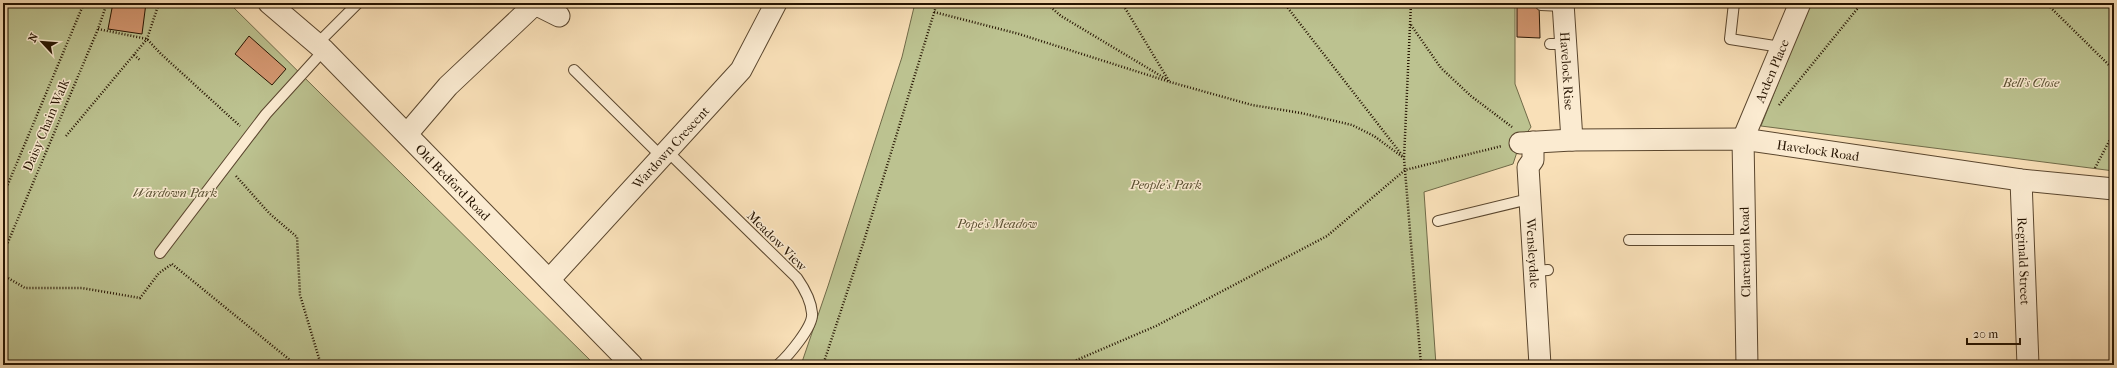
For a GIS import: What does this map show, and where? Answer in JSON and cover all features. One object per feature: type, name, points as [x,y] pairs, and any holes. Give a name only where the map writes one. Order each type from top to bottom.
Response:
[{"type":"street","name":"Old Bedford Road","points":[[269,3],[320,47],[632,365]]},
{"type":"street","name":"Wardown Crescent","points":[[549,280],[741,70],[776,3]]},
{"type":"street","name":"Arden Place","points":[[1743,139],[1800,3]]},
{"type":"street","points":[[407,134],[448,86],[535,4],[559,16]]},
{"type":"street","name":"Havelock Rise","points":[[1563,4],[1558,44],[1572,140]]},
{"type":"street","name":"Havelock Road","points":[[1527,143],[1572,140],[1743,139],[2022,180],[2114,189]]},
{"type":"street","name":"Clarendon Road","points":[[1743,139],[1746,365]]},
{"type":"street","name":"Wensleydale","points":[[1527,143],[1533,160],[1528,167],[1529,199],[1541,270],[1540,365]]},
{"type":"street","name":"Reginald Street","points":[[2022,180],[2028,365]]},
{"type":"lane","points":[[160,253],[250,134],[320,47],[358,3]]},
{"type":"lane","points":[[1734,3],[1730,38],[1781,47]]},
{"type":"lane","points":[[1541,5],[1563,4]]},
{"type":"lane","name":"Meadow View","points":[[574,70],[797,278],[807,294],[813,314],[806,330],[778,365]]},
{"type":"lane","points":[[1438,221],[1529,199]]},
{"type":"lane","points":[[1629,240],[1745,240]]},
{"type":"path","points":[[3,196],[84,3]]},
{"type":"path","name":"Daisy Chain Walk","points":[[3,254],[98,29],[107,3]]},
{"type":"path","points":[[66,136],[147,39],[158,3]]},
{"type":"path","points":[[823,365],[866,236],[937,3]]},
{"type":"path","points":[[1046,3],[1061,16],[1170,82]]},
{"type":"path","points":[[1122,3],[1170,82]]},
{"type":"path","points":[[1284,3],[1404,158]]},
{"type":"path","points":[[1411,3],[1404,158],[1421,365]]},
{"type":"path","points":[[1775,111],[1862,3]]},
{"type":"path","points":[[2046,3],[2114,70]]},
{"type":"path","points":[[934,12],[1019,34],[1170,82],[1252,105],[1301,113],[1352,125],[1374,136],[1404,158]]},
{"type":"path","points":[[1411,24],[1441,68],[1471,96],[1527,143]]},
{"type":"path","points":[[98,29],[147,39],[161,54],[250,134]]},
{"type":"path","points":[[134,55],[140,60]]},
{"type":"path","points":[[2086,186],[2114,132]]},
{"type":"path","points":[[1066,365],[1156,326],[1327,236],[1405,170],[1490,148],[1527,143]]},
{"type":"path","points":[[226,166],[270,214],[297,237],[300,295],[321,365]]},
{"type":"path","points":[[160,253],[296,365]]},
{"type":"path","points":[[3,275],[25,288],[82,288],[140,298],[159,273],[172,264]]},
{"type":"green space","name":"Wardown Park","points":[[3,3],[229,3],[595,365],[3,365]]},
{"type":"green space","name":"People's Park","points":[[915,3],[1515,3],[1515,84],[1531,127],[1520,143],[1513,164],[1424,192],[1436,365],[801,365],[902,57]]},
{"type":"green space","name":"Bell's Close","points":[[1810,3],[2114,3],[2114,171],[1761,126]]},
{"type":"building","points":[[113,3],[146,3],[142,34],[108,29]]},
{"type":"building","points":[[1517,3],[1539,3],[1540,38],[1517,37]]},
{"type":"building","points":[[249,36],[286,69],[272,85],[235,54]]},
{"type":"park label","name":"Pope's Meadow","points":[[997,223]]}]
